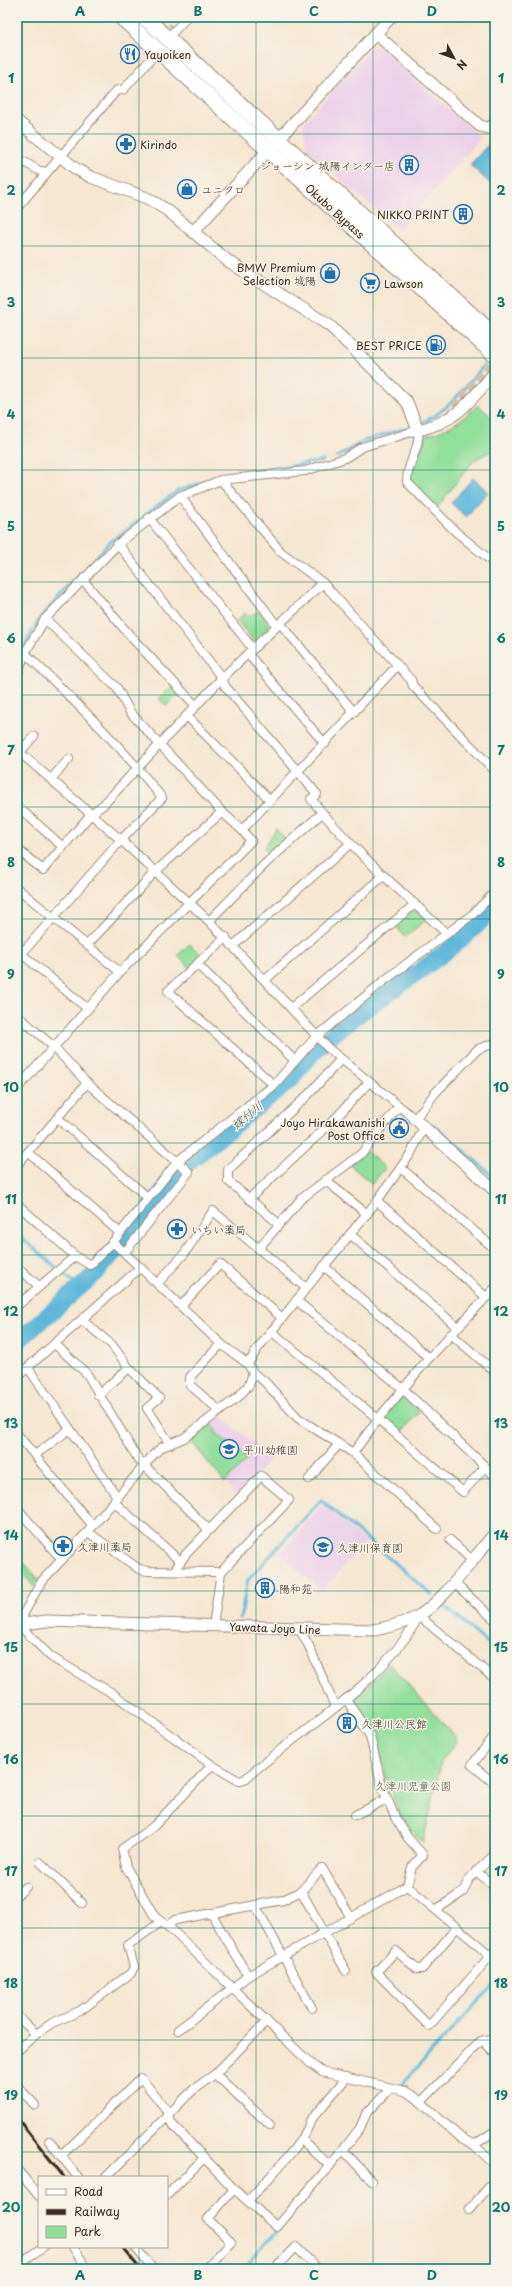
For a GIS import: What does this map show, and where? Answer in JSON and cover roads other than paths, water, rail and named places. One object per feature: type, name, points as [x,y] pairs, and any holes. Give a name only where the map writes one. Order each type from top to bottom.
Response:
[{"type":"highway","name":"Okubo Bypass","points":[[121,17],[152,53],[274,146],[495,336]]},
{"type":"highway","name":"Okubo Bypass","points":[[144,17],[170,32],[274,146],[495,356]]},
{"type":"street","points":[[170,32],[181,17]]},
{"type":"street","points":[[170,32],[187,17]]},
{"type":"street","points":[[193,232],[274,146],[391,17]]},
{"type":"street","points":[[376,34],[480,126],[489,128],[495,124]]},
{"type":"street","points":[[116,90],[123,90],[152,53]]},
{"type":"street","points":[[17,208],[116,90],[152,53]]},
{"type":"street","points":[[17,121],[59,157],[91,177],[147,198],[167,210],[228,261],[330,326],[407,402],[418,430],[419,438],[406,471],[407,482],[456,532],[495,564]]},
{"type":"street","points":[[17,158],[40,171],[47,172]]},
{"type":"street","points":[[17,675],[26,653],[45,619],[118,544],[149,518],[180,496],[221,480],[305,471],[345,458],[362,446],[437,426],[465,407],[495,372]]},
{"type":"street","points":[[221,480],[281,552],[323,583],[411,680],[413,686],[495,771]]},
{"type":"street","points":[[180,496],[279,624],[354,712]]},
{"type":"street","points":[[149,518],[251,651],[325,744]]},
{"type":"street","points":[[118,544],[222,678],[225,686],[316,794],[311,799],[322,813],[350,844],[383,876],[447,934]]},
{"type":"street","points":[[83,580],[132,638],[196,706]]},
{"type":"street","points":[[17,849],[43,870],[91,814],[161,744],[222,678],[323,583]]},
{"type":"street","points":[[19,1084],[55,1048],[120,972],[251,841],[242,830],[222,812],[130,712],[117,688],[45,619]]},
{"type":"street","points":[[26,653],[94,720],[138,767],[162,798],[121,840],[19,954],[88,1009]]},
{"type":"street","points":[[242,830],[297,771],[325,744],[397,666]]},
{"type":"street","points":[[187,716],[270,800]]},
{"type":"street","points":[[34,736],[18,751],[121,840],[226,937],[328,1048],[399,1106],[423,1129],[495,1191]]},
{"type":"street","points":[[51,779],[69,758]]},
{"type":"street","points":[[17,806],[63,847]]},
{"type":"street","points":[[88,944],[155,872],[222,812]]},
{"type":"street","points":[[209,921],[265,864],[322,813]]},
{"type":"street","points":[[234,945],[350,844]]},
{"type":"street","points":[[265,980],[383,876]]},
{"type":"street","points":[[17,888],[54,916],[120,972]]},
{"type":"street","points":[[17,1204],[75,1256],[90,1265],[113,1242],[147,1197],[178,1161],[274,1085],[318,1038],[386,980],[473,914],[495,892]]},
{"type":"street","points":[[291,1008],[415,904]]},
{"type":"street","points":[[226,937],[198,965],[168,991],[274,1085]]},
{"type":"street","points":[[198,965],[295,1061]]},
{"type":"street","points":[[17,1015],[55,1048],[87,1083],[189,1172],[125,1252]]},
{"type":"street","points":[[415,1120],[436,1092],[478,1049],[495,1043]]},
{"type":"street","points":[[279,1224],[228,1181],[228,1170],[308,1095],[341,1059]]},
{"type":"street","points":[[249,1199],[334,1120],[369,1082]]},
{"type":"street","points":[[17,1165],[58,1119],[87,1083]]},
{"type":"street","points":[[259,1248],[301,1199],[360,1154],[399,1106]]},
{"type":"street","points":[[58,1119],[147,1197]]},
{"type":"street","points":[[248,1364],[281,1317],[367,1214],[401,1168],[423,1129]]},
{"type":"street","points":[[28,1152],[120,1233]]},
{"type":"street","points":[[401,1168],[495,1250]]},
{"type":"street","points":[[325,1180],[367,1214]]},
{"type":"street","points":[[376,1201],[486,1296]]},
{"type":"street","points":[[158,1283],[184,1254],[213,1211],[306,1288]]},
{"type":"street","points":[[350,1234],[457,1326]]},
{"type":"street","points":[[113,1242],[221,1344],[248,1364],[253,1373],[298,1418],[353,1453],[437,1529]]},
{"type":"street","points":[[17,1306],[75,1256]]},
{"type":"street","points":[[181,1306],[220,1264],[281,1317]]},
{"type":"street","points":[[324,1266],[429,1358]]},
{"type":"street","points":[[17,1267],[39,1286]]},
{"type":"street","points":[[17,1377],[141,1267]]},
{"type":"street","points":[[353,1453],[378,1419],[429,1358],[457,1326],[495,1288]]},
{"type":"street","points":[[296,1300],[403,1389],[495,1476]]},
{"type":"street","points":[[82,1320],[112,1345],[129,1368],[159,1398],[148,1408],[170,1444]]},
{"type":"street","points":[[271,1331],[378,1419],[463,1492],[485,1468]]},
{"type":"street","points":[[451,1334],[495,1372]]},
{"type":"street","points":[[55,1344],[86,1374],[138,1459],[209,1530]]},
{"type":"street","points":[[220,1411],[190,1385],[190,1377],[221,1344]]},
{"type":"street","points":[[28,1368],[116,1500],[180,1561]]},
{"type":"street","points":[[98,1395],[129,1368]]},
{"type":"street","points":[[253,1373],[248,1385],[237,1398],[184,1438],[162,1447],[41,1582],[23,1615],[20,1624],[24,1630],[52,1656],[117,1697],[234,1780],[244,1780],[375,1674],[412,1629],[420,1616],[495,1680]]},
{"type":"street","points":[[35,1456],[70,1429]]},
{"type":"street","points":[[17,1434],[90,1529],[139,1569],[147,1571],[221,1572]]},
{"type":"street","points":[[309,1479],[339,1444]]},
{"type":"street","points":[[174,1571],[180,1561],[261,1476],[289,1500],[221,1572],[213,1626]]},
{"type":"street","points":[[17,1508],[62,1560]]},
{"type":"street","name":"Yawata Joyo Line","points":[[20,1624],[46,1621],[374,1630],[392,1626],[420,1616],[434,1604],[495,1533]]},
{"type":"street","points":[[450,1540],[472,1560]]},
{"type":"street","points":[[453,1582],[495,1620]]},
{"type":"street","points":[[299,1629],[309,1646],[335,1707]]},
{"type":"street","points":[[178,2030],[248,1976],[407,1886],[412,1867],[423,1855],[408,1838],[396,1819],[388,1799],[370,1736],[346,1698]]},
{"type":"street","points":[[494,1782],[472,1765],[495,1735]]},
{"type":"street","points":[[212,1765],[154,1826],[122,1849],[126,1867],[155,1917],[322,2072],[405,2091],[421,2102],[460,2137],[474,2145],[494,2163]]},
{"type":"street","points":[[355,1815],[388,1799]]},
{"type":"street","points":[[437,1909],[463,1892],[469,1879],[495,1854]]},
{"type":"street","points":[[40,1862],[82,1903]]},
{"type":"street","points":[[17,2051],[36,2034],[52,2023],[80,2010],[131,1973],[134,1967],[128,1945],[164,1924],[175,1920],[283,1900],[301,1891],[322,1868],[351,1918]]},
{"type":"street","points":[[476,1871],[495,1887]]},
{"type":"street","points":[[407,1886],[437,1909],[493,1957],[429,2026],[376,1972],[396,1951],[417,1969],[422,1969],[457,1927]]},
{"type":"street","points":[[17,1895],[26,1887]]},
{"type":"street","points":[[301,1891],[346,1971]]},
{"type":"street","points":[[255,1905],[312,2008]]},
{"type":"street","points":[[211,1913],[248,1976]]},
{"type":"street","points":[[17,2016],[36,2034]]},
{"type":"street","points":[[107,2176],[194,2089],[214,2074],[267,2022]]},
{"type":"street","points":[[421,2102],[481,2041],[491,2039],[495,2034]]},
{"type":"street","points":[[486,2040],[486,2044],[495,2052]]},
{"type":"street","points":[[214,2074],[270,2125]]},
{"type":"street","points":[[61,2156],[141,2078],[165,2108],[172,2124],[234,2189],[277,2227],[343,2150],[360,2128],[366,2114],[391,2088]]},
{"type":"street","points":[[248,2201],[301,2139],[309,2128],[310,2121],[347,2078]]},
{"type":"street","points":[[17,2086],[35,2105]]},
{"type":"street","points":[[474,2145],[495,2131]]},
{"type":"street","points":[[301,2139],[330,2166]]},
{"type":"street","points":[[49,2141],[77,2176]]},
{"type":"street","points":[[343,2150],[372,2181]]},
{"type":"street","points":[[168,2194],[204,2158]]},
{"type":"street","points":[[17,2174],[19,2172],[38,2195]]},
{"type":"street","points":[[468,2210],[495,2180]]},
{"type":"street","points":[[206,2269],[231,2242],[208,2219],[234,2189]]},
{"type":"street","points":[[275,2269],[296,2247],[318,2269]]},
{"type":"street","points":[[19,2265],[42,2248]]},
{"type":"street","points":[[74,2248],[87,2269]]},
{"type":"street","points":[[136,2248],[153,2269]]},
{"type":"water","points":[[495,137],[495,188],[470,165]]},
{"type":"water","points":[[473,478],[488,492],[466,517],[451,503]]},
{"type":"waterway","points":[[421,423],[431,418],[449,405],[485,364]]},
{"type":"waterway","points":[[337,457],[364,441],[406,428]]},
{"type":"waterway","points":[[220,477],[323,461]]},
{"type":"waterway","points":[[25,646],[38,620],[110,542],[177,491],[207,481]]},
{"type":"waterway","points":[[163,735],[170,728]]},
{"type":"waterway","points":[[143,757],[152,746]]},
{"type":"waterway","points":[[98,804],[111,791]]},
{"type":"waterway","name":"嫁付川","points":[[17,1342],[95,1274],[127,1238],[180,1169],[292,1079],[315,1051],[333,1035],[466,936],[495,907]]},
{"type":"waterway","points":[[434,1125],[495,1178]]},
{"type":"waterway","points":[[17,1234],[57,1268]]},
{"type":"waterway","points":[[63,1273],[80,1288]]},
{"type":"waterway","points":[[240,1619],[248,1580],[321,1500],[432,1595]]},
{"type":"waterway","points":[[442,1604],[495,1650]]},
{"type":"waterway","points":[[401,2085],[495,1983]]},
{"type":"waterway","points":[[243,2269],[279,2229]]},
{"type":"tunnel","points":[[147,55],[173,26]]},
{"type":"tunnel","points":[[450,418],[452,409],[495,359]]},
{"type":"railway","points":[[17,2118],[63,2176]]},
{"type":"railway","points":[[123,2248],[140,2269]]},
{"type":"place","name":"Yayoiken","points":[[130,54]]},
{"type":"place","name":"Kirindo","points":[[126,144]]},
{"type":"place","name":"ジョーシン 城陽インター店","points":[[409,165]]},
{"type":"place","name":"ユニクロ","points":[[187,189]]},
{"type":"place","name":"NIKKO PRINT","points":[[463,214]]},
{"type":"place","name":"BMW Premium Selection 城陽","points":[[330,273]]},
{"type":"place","name":"Lawson","points":[[370,283]]},
{"type":"place","name":"BEST PRICE","points":[[436,345]]},
{"type":"place","name":"Joyo Hirakawanishi Post Office","points":[[399,1128]]},
{"type":"place","name":"いちい薬局","points":[[177,1229]]},
{"type":"place","name":"平川幼稚園","points":[[229,1449]]},
{"type":"place","name":"久津川薬局","points":[[63,1546]]},
{"type":"place","name":"久津川保育園","points":[[323,1547]]},
{"type":"place","name":"陽和苑","points":[[265,1588]]},
{"type":"place","name":"久津川公民館","points":[[347,1723]]},
{"type":"park label","name":"久津川児童公園","points":[[413,1785]]}]
